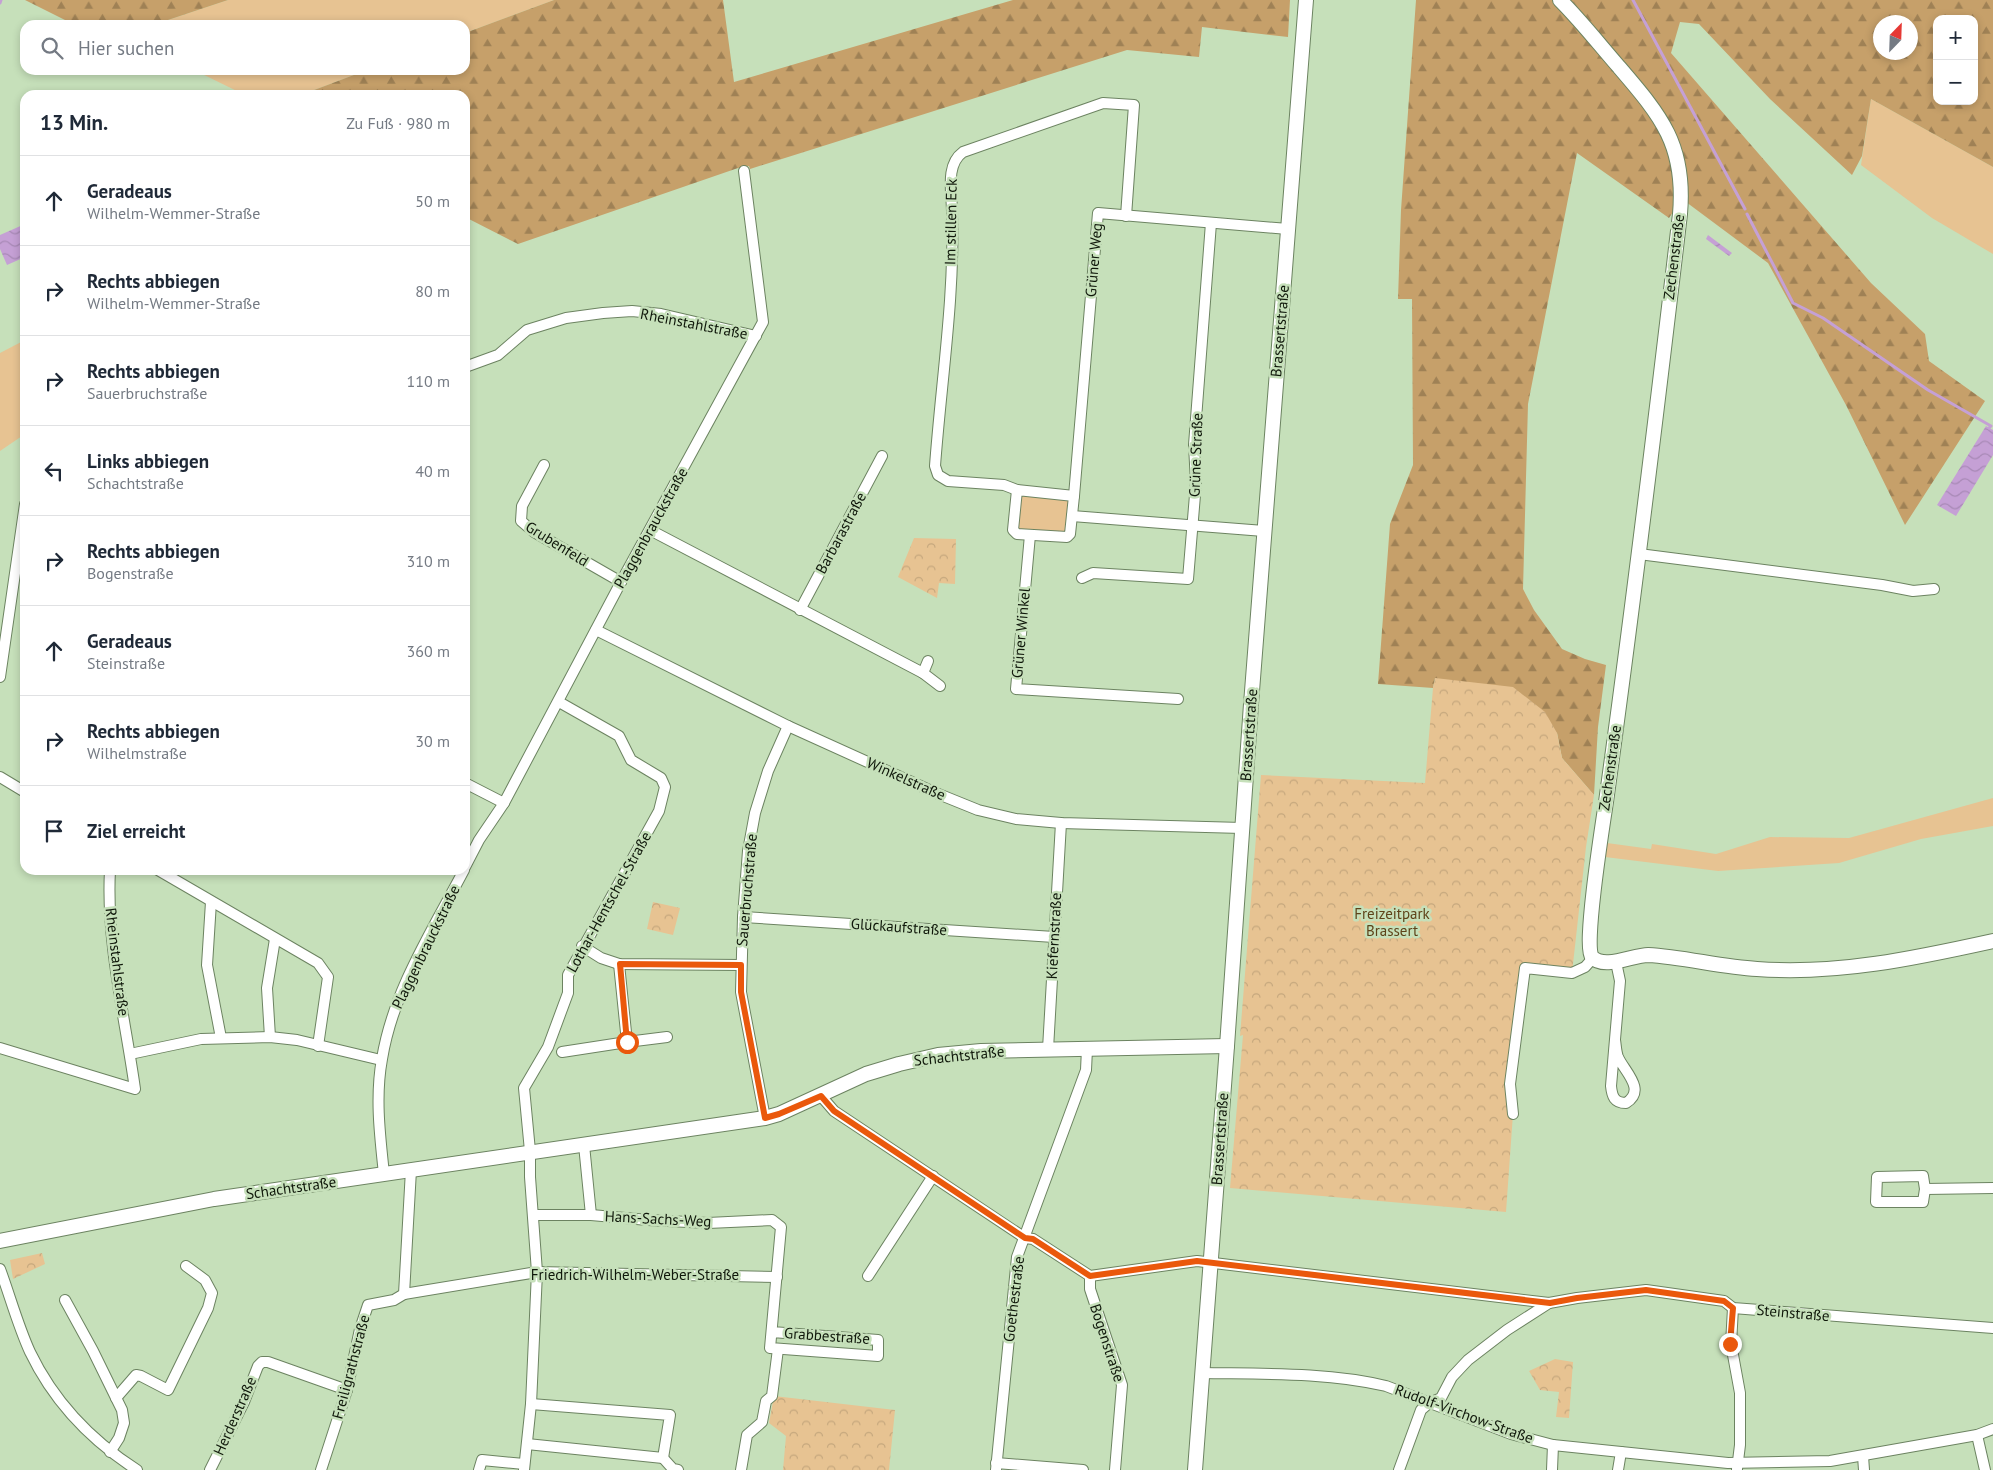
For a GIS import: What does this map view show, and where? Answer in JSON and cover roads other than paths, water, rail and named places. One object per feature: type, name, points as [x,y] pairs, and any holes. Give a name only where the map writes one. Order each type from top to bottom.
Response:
[{"type":"street","name":"Brassertstraße","points":[[1195,1470],[1264,531],[1306,0]]},
{"type":"street","name":"Zechenstraße","points":[[1560,0],[1653,107],[1674,146],[1680,175],[1681,199],[1639,554],[1588,944],[1593,958]]},
{"type":"street","name":"Im stillen Eck","points":[[1017,490],[1004,485],[948,481],[943,479],[936,471],[953,233],[951,175],[955,160],[963,152],[1103,102],[1134,105],[1126,216]]},
{"type":"street","name":"Plaggenbrauckstraße","points":[[470,857],[479,840],[504,803],[621,582],[764,322],[744,171]]},
{"type":"street","name":"Grüner Weg","points":[[1017,490],[1013,530],[1017,534],[1067,537],[1070,534],[1098,213],[1288,229]]},
{"type":"street","name":"Grüne Straße","points":[[1082,578],[1093,573],[1188,580],[1191,525],[1196,483],[1194,445],[1211,223]]},
{"type":"street","name":"Rheinstahlstraße","points":[[470,364],[498,355],[527,330],[566,318],[603,313],[632,311],[661,314],[756,336]]},
{"type":"street","name":"Barbarastraße","points":[[800,610],[882,456]]},
{"type":"street","name":"Grubenfeld","points":[[544,465],[522,506],[521,521],[534,532],[621,582]]},
{"type":"street","points":[[1017,490],[1074,496]]},
{"type":"street","points":[[1072,516],[1264,531]]},
{"type":"street","points":[[650,530],[923,674],[940,686]]},
{"type":"street","name":"Grüner Winkel","points":[[1030,534],[1016,689],[1178,699]]},
{"type":"street","points":[[0,677],[20,539]]},
{"type":"street","points":[[1639,554],[1882,585],[1913,591],[1934,589]]},
{"type":"street","name":"Winkelstraße","points":[[596,630],[788,726],[978,810],[1016,820],[1242,828]]},
{"type":"street","points":[[923,674],[928,661]]},
{"type":"street","name":"Lothar-Hentschel-Straße","points":[[524,1467],[528,1444],[537,1272],[530,1151],[524,1088],[548,1047],[568,993],[568,975],[582,946],[659,811],[665,787],[661,778],[631,760],[622,739],[558,702]]},
{"type":"street","name":"Sauerbruchstraße","points":[[765,1118],[741,992],[743,917],[748,851],[755,813],[768,772],[788,726]]},
{"type":"street","points":[[0,777],[20,789]]},
{"type":"street","points":[[470,786],[504,803]]},
{"type":"street","name":"Kiefernstraße","points":[[1048,1049],[1061,823]]},
{"type":"street","name":"Rheinstahlstraße","points":[[0,1048],[135,1089],[111,928],[110,875]]},
{"type":"street","points":[[166,875],[318,963],[328,977],[318,1046]]},
{"type":"street","name":"Plaggenbrauckstraße","points":[[384,1174],[378,1114],[381,1060],[394,1010],[413,966],[461,875]]},
{"type":"street","points":[[212,902],[207,965],[221,1038]]},
{"type":"street","name":"Glückaufstraße","points":[[743,917],[1054,937]]},
{"type":"street","points":[[270,1037],[267,988],[275,939]]},
{"type":"street","points":[[1513,1114],[1510,1084],[1525,968],[1572,973],[1585,967],[1593,958],[1616,962],[1645,955],[1757,970],[1828,969],[1893,961],[1993,941]]},
{"type":"street","points":[[582,946],[600,958],[620,964],[741,965]]},
{"type":"street","points":[[1615,1040],[1618,1056],[1634,1082],[1634,1096],[1626,1103],[1616,1101],[1612,1096],[1611,1086],[1620,981],[1616,962]]},
{"type":"street","points":[[620,964],[627,1042]]},
{"type":"street","points":[[562,1052],[667,1036]]},
{"type":"street","points":[[130,1054],[201,1039],[270,1037],[297,1040],[381,1060]]},
{"type":"street","name":"Schachtstraße","points":[[0,1241],[214,1199],[530,1151],[584,1145],[765,1118],[821,1096],[866,1074],[928,1058],[981,1051],[1227,1046]]},
{"type":"street","name":"Goethestraße","points":[[996,1467],[1016,1265],[1086,1070],[1087,1049]]},
{"type":"street","points":[[821,1096],[834,1111],[1025,1238],[1033,1239],[1090,1276],[1197,1261],[1209,1264]]},
{"type":"street","points":[[584,1145],[591,1215]]},
{"type":"street","points":[[404,1294],[410,1170]]},
{"type":"street","points":[[868,1276],[933,1176]]},
{"type":"street","points":[[1923,1176],[1925,1189],[1923,1202],[1876,1202],[1877,1177],[1923,1176]]},
{"type":"street","points":[[1925,1189],[1993,1188]]},
{"type":"street","name":"Hans-Sachs-Weg","points":[[533,1215],[591,1215],[708,1223],[767,1219],[776,1222],[781,1227],[777,1277]]},
{"type":"street","name":"Steinstraße","points":[[1209,1264],[1550,1303],[1646,1290],[1724,1301],[1733,1308],[1993,1328]]},
{"type":"street","points":[[116,1398],[136,1375],[168,1390],[208,1308],[212,1293],[205,1280],[186,1266]]},
{"type":"street","points":[[0,1269],[30,1352],[43,1376],[81,1426],[110,1452],[137,1470]]},
{"type":"street","name":"Friedrich-Wilhelm-Weber-Straße","points":[[404,1294],[537,1272],[777,1277]]},
{"type":"street","name":"Bogenstraße","points":[[1090,1276],[1090,1289],[1122,1385],[1115,1470]]},
{"type":"street","points":[[741,1470],[747,1435],[762,1422],[766,1401],[772,1396],[774,1349],[772,1332],[777,1277]]},
{"type":"street","name":"Freiligrathstraße","points":[[321,1470],[347,1390],[360,1329],[368,1305],[394,1300],[404,1294]]},
{"type":"street","points":[[65,1300],[122,1410],[124,1423],[119,1438],[110,1452]]},
{"type":"street","points":[[1399,1470],[1421,1410],[1429,1403],[1440,1398],[1452,1377],[1481,1350],[1550,1303]]},
{"type":"street","points":[[1733,1308],[1730,1344],[1740,1394],[1738,1467]]},
{"type":"street","name":"Grabbestraße","points":[[772,1332],[878,1340],[878,1356],[774,1349]]},
{"type":"street","name":"Herderstraße","points":[[210,1470],[237,1416],[258,1366],[262,1362],[268,1362],[347,1390]]},
{"type":"street","name":"Rudolf-Virchow-Straße","points":[[1202,1373],[1284,1375],[1366,1381],[1386,1386],[1510,1434],[1553,1445],[1738,1467],[1815,1462],[1863,1456],[1977,1435],[1993,1429]]},
{"type":"street","points":[[530,1404],[670,1415],[663,1458]]},
{"type":"street","points":[[1977,1435],[1985,1470]]},
{"type":"street","points":[[528,1444],[663,1458],[672,1469],[678,1470]]},
{"type":"street","points":[[1552,1470],[1553,1445]]},
{"type":"street","points":[[1618,1470],[1621,1452]]},
{"type":"street","points":[[1863,1456],[1864,1470]]},
{"type":"street","points":[[478,1470],[482,1460],[524,1467]]},
{"type":"street","points":[[996,1467],[1084,1470]]},
{"type":"water","points":[[20,226],[20,259],[7,265],[0,249],[0,235]]},
{"type":"water","points":[[1708,235],[1732,253],[1729,256],[1706,239]]},
{"type":"water","points":[[1986,426],[1993,430],[1993,455],[1956,516],[1937,505]]},
{"type":"waterway","points":[[1633,0],[1745,209]]},
{"type":"waterway","points":[[1747,214],[1793,303],[1823,318],[1928,390],[1991,426],[1989,428]]},
{"type":"park label","name":"Freizeitpark Brassert","points":[[1392,922]]}]
